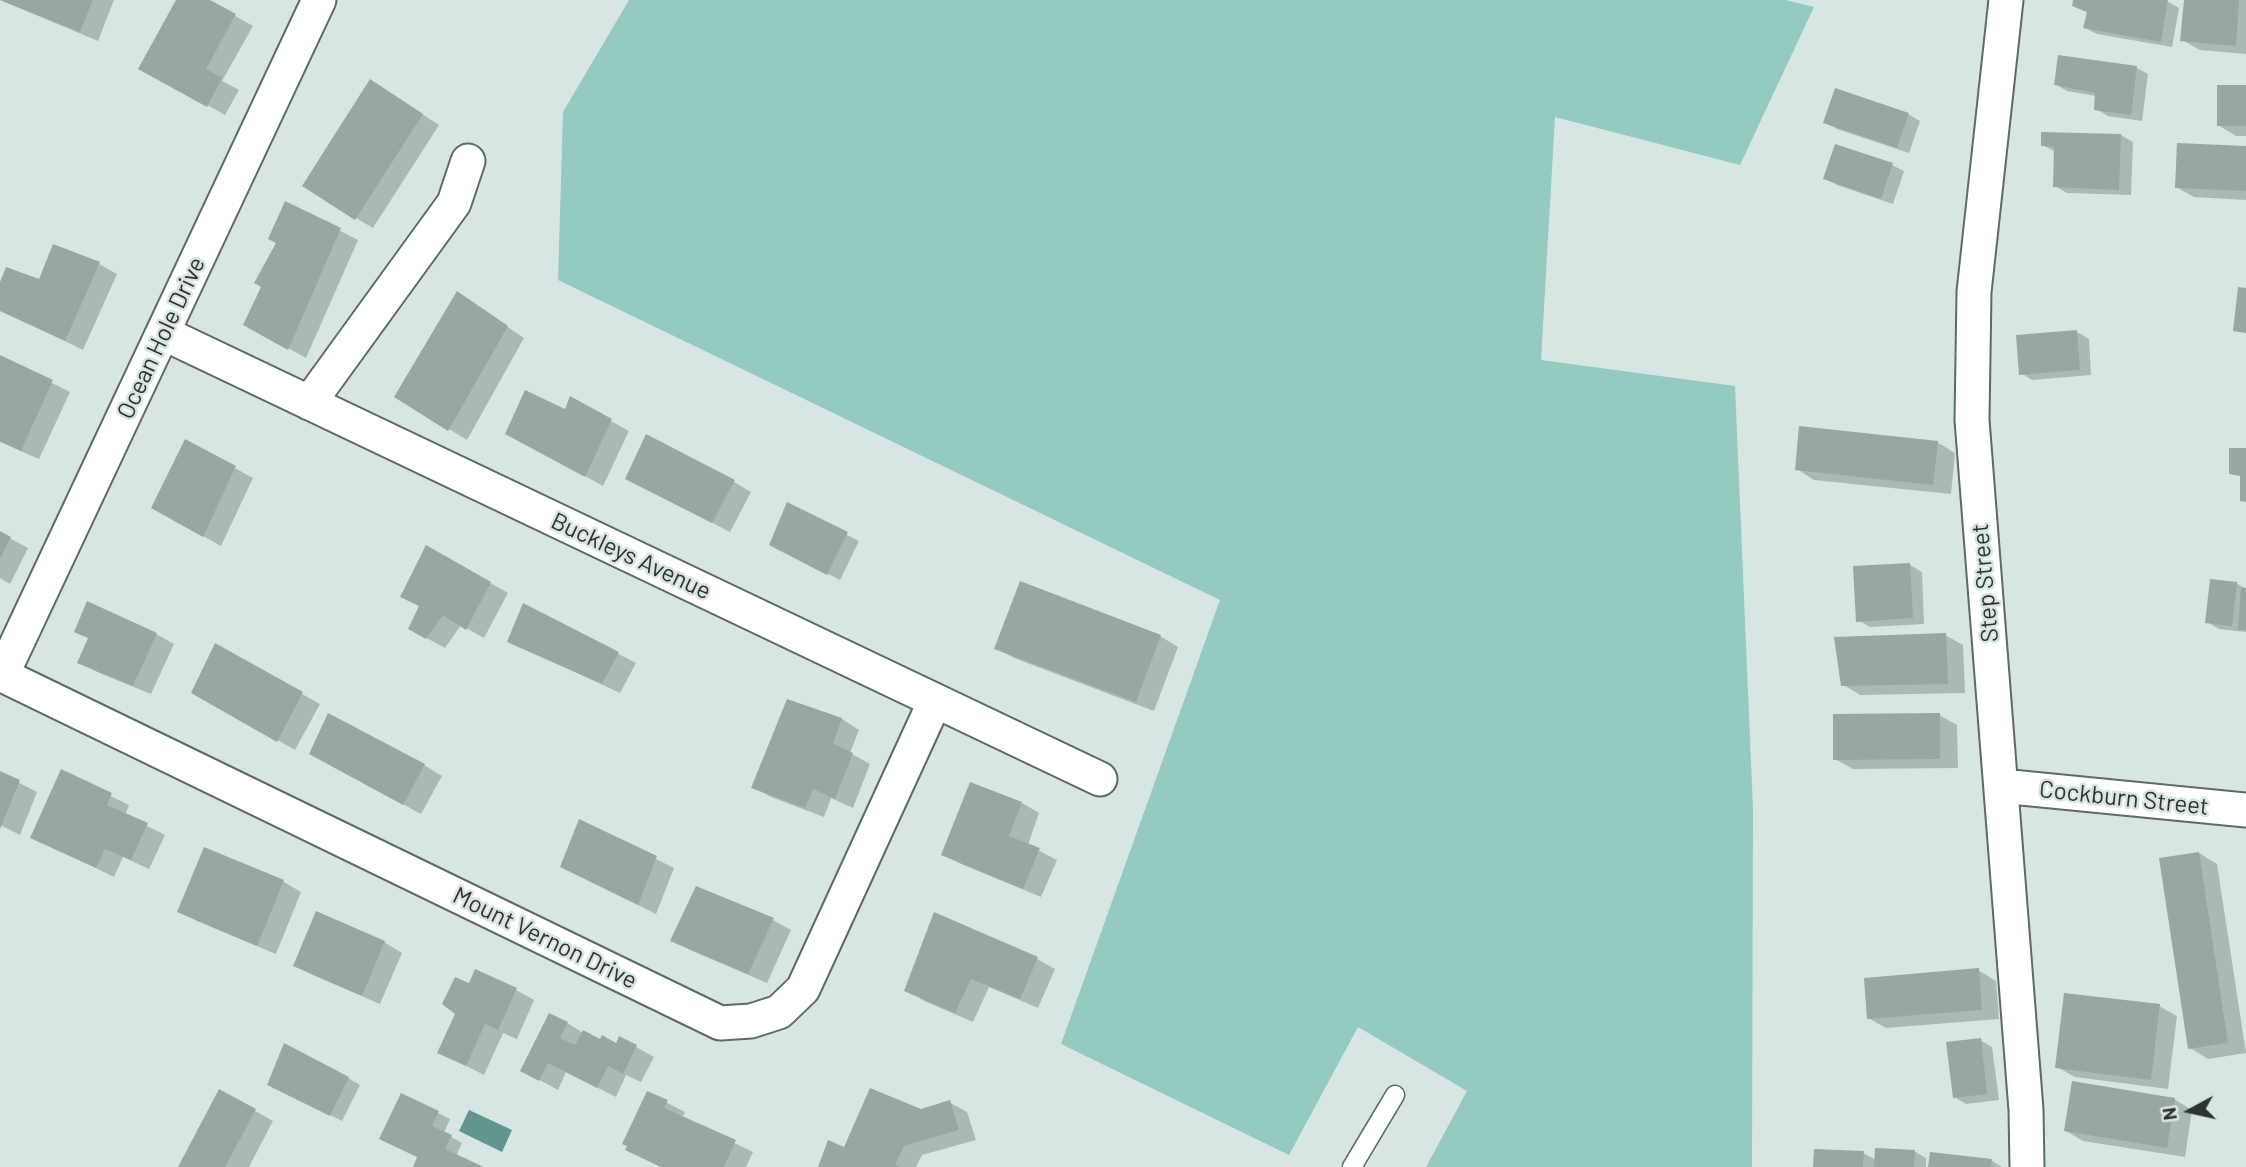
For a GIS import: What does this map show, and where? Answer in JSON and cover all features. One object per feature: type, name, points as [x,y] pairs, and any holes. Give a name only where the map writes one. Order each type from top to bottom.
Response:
[{"type":"street","name":"Ocean Hole Drive","points":[[1,674],[318,0]]},
{"type":"street","name":"Step Street","points":[[2006,0],[1975,292],[1972,421],[2026,1110],[2027,1167]]},
{"type":"street","points":[[309,403],[454,203],[468,161]]},
{"type":"street","name":"Buckleys Avenue","points":[[163,333],[1100,779]]},
{"type":"street","name":"Mount Vernon Drive","points":[[1,674],[720,1023],[751,1021],[779,1012],[803,989],[935,701]]},
{"type":"street","name":"Cockburn Street","points":[[2001,786],[2246,810]]},
{"type":"lane","points":[[1352,1167],[1395,1095]]},
{"type":"shaded area","points":[[629,0],[1786,0],[1814,7],[1740,165],[1555,117],[1541,360],[1735,386],[1753,809],[1752,1167],[1426,1167],[1467,1091],[1358,1027],[1289,1155],[1061,1044],[1220,600],[558,280],[563,112]]},
{"type":"shaded area","points":[[469,1110],[512,1130],[502,1152],[459,1131]]},
{"type":"building","points":[[0,0],[93,0],[80,32]]},
{"type":"building","points":[[176,0],[210,0],[236,14],[206,69],[222,78],[207,107],[138,69]]},
{"type":"building","points":[[2073,0],[2168,0],[2161,42],[2083,28],[2087,12],[2072,6]]},
{"type":"building","points":[[2184,0],[2239,0],[2236,46],[2180,41]]},
{"type":"building","points":[[2058,55],[2137,66],[2131,115],[2094,110],[2095,93],[2054,85]]},
{"type":"building","points":[[370,79],[423,114],[355,220],[302,186]]},
{"type":"building","points":[[2217,85],[2246,85],[2246,126],[2217,126]]},
{"type":"building","points":[[1835,88],[1909,113],[1897,148],[1823,123]]},
{"type":"building","points":[[2041,132],[2121,134],[2119,190],[2053,187],[2054,147],[2041,146]]},
{"type":"building","points":[[2177,143],[2246,146],[2246,191],[2175,188]]},
{"type":"building","points":[[1835,144],[1893,163],[1881,199],[1823,179]]},
{"type":"building","points":[[285,201],[341,228],[288,350],[243,325],[261,287],[254,283],[276,243],[268,239]]},
{"type":"building","points":[[53,244],[100,262],[65,341],[0,311],[0,282],[6,267],[39,279]]},
{"type":"building","points":[[2238,287],[2246,288],[2246,333],[2233,331]]},
{"type":"building","points":[[457,291],[508,326],[448,431],[394,397]]},
{"type":"building","points":[[2077,330],[2080,370],[2019,375],[2016,335]]},
{"type":"building","points":[[0,355],[53,380],[21,451],[0,441]]},
{"type":"building","points":[[525,390],[565,409],[570,396],[612,419],[585,477],[505,434]]},
{"type":"building","points":[[1799,426],[1938,441],[1933,485],[1795,470]]},
{"type":"building","points":[[646,434],[735,480],[712,523],[625,479]]},
{"type":"building","points":[[185,439],[236,466],[203,537],[151,508]]},
{"type":"building","points":[[2229,448],[2246,448],[2246,502],[2240,501],[2240,476],[2229,474]]},
{"type":"building","points":[[787,502],[848,532],[827,575],[769,545]]},
{"type":"building","points":[[0,531],[11,537],[0,559]]},
{"type":"building","points":[[426,545],[491,582],[466,630],[443,615],[426,639],[408,629],[419,606],[400,597]]},
{"type":"building","points":[[1910,563],[1913,618],[1856,622],[1853,566]]},
{"type":"building","points":[[2210,579],[2237,582],[2232,626],[2205,623]]},
{"type":"building","points":[[1020,581],[1161,635],[1136,702],[994,649]]},
{"type":"building","points":[[2241,587],[2246,588],[2246,630],[2238,630]]},
{"type":"building","points":[[87,601],[157,633],[133,686],[77,663],[88,638],[74,632]]},
{"type":"building","points":[[523,603],[619,652],[602,684],[507,642]]},
{"type":"building","points":[[1946,633],[1948,684],[1841,686],[1834,637]]},
{"type":"building","points":[[215,643],[303,692],[277,742],[191,693]]},
{"type":"building","points":[[787,699],[842,718],[833,743],[853,753],[835,799],[813,789],[805,808],[751,788]]},
{"type":"building","points":[[328,713],[425,764],[403,805],[309,754]]},
{"type":"building","points":[[1940,713],[1940,759],[1833,760],[1833,714]]},
{"type":"building","points":[[61,769],[112,793],[107,805],[148,823],[131,860],[105,849],[96,868],[30,838]]},
{"type":"building","points":[[0,771],[20,780],[0,829]]},
{"type":"building","points":[[970,782],[1022,802],[1009,836],[1040,848],[1023,889],[941,855]]},
{"type":"building","points":[[579,819],[657,856],[638,905],[560,867]]},
{"type":"building","points":[[204,847],[284,880],[257,946],[177,912]]},
{"type":"building","points":[[2199,852],[2228,1043],[2188,1049],[2159,858]]},
{"type":"building","points":[[696,886],[774,918],[748,974],[670,941]]},
{"type":"building","points":[[316,911],[385,941],[362,996],[293,966]]},
{"type":"building","points":[[934,912],[1038,957],[1020,999],[971,979],[955,1013],[904,991]]},
{"type":"building","points":[[1979,968],[1982,1010],[1867,1019],[1864,978]]},
{"type":"building","points":[[475,969],[517,988],[498,1030],[485,1024],[466,1066],[437,1053],[455,1014],[442,1004],[455,977],[469,983]]},
{"type":"building","points":[[2064,993],[2160,1004],[2151,1080],[2055,1068]]},
{"type":"building","points":[[549,1013],[568,1022],[560,1038],[575,1045],[583,1030],[600,1039],[602,1035],[616,1043],[619,1036],[637,1045],[623,1074],[608,1066],[597,1088],[548,1063],[539,1081],[520,1071]]},
{"type":"building","points":[[1981,1038],[1987,1094],[1953,1098],[1946,1042]]},
{"type":"building","points":[[284,1043],[349,1077],[330,1116],[267,1085]]},
{"type":"building","points":[[2072,1081],[2175,1098],[2167,1148],[2064,1131]]},
{"type":"building","points":[[870,1088],[921,1109],[950,1100],[959,1130],[904,1146],[895,1165],[900,1167],[818,1167],[828,1140],[844,1147]]},
{"type":"building","points":[[219,1089],[256,1109],[225,1167],[178,1167]]},
{"type":"building","points":[[647,1091],[668,1100],[664,1108],[736,1140],[724,1167],[661,1167],[625,1150],[627,1146],[622,1144]]},
{"type":"building","points":[[401,1093],[439,1111],[432,1126],[452,1135],[445,1149],[484,1167],[413,1167],[417,1157],[379,1139]]},
{"type":"building","points":[[1875,1148],[1915,1150],[1914,1167],[1874,1167]]},
{"type":"building","points":[[1814,1149],[1864,1151],[1863,1167],[1813,1167]]},
{"type":"building","points":[[1930,1152],[1992,1159],[1991,1167],[1928,1167]]}]
